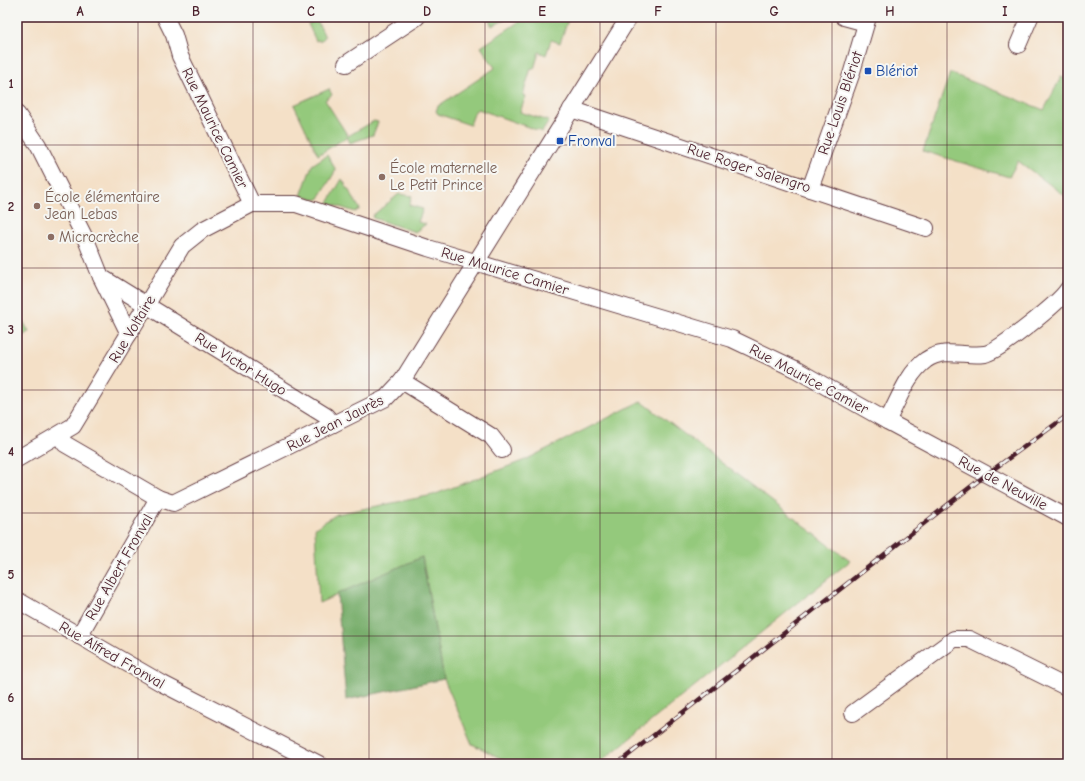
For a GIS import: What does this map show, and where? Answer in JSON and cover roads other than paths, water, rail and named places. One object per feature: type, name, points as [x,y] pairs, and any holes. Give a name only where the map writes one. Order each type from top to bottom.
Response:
[{"type":"street","name":"Rue Maurice Camier","points":[[165,17],[174,35],[180,56],[252,204],[296,204],[428,248],[476,261],[732,339],[795,369],[938,448]]},
{"type":"street","points":[[346,64],[417,17]]},
{"type":"street","name":"Rue Jean Jaurès","points":[[58,435],[65,444],[158,498],[173,503],[186,498],[386,398],[402,381],[629,17]]},
{"type":"street","points":[[844,17],[867,20]]},
{"type":"street","points":[[1018,45],[1030,17]]},
{"type":"street","name":"Rue Louis Blériot","points":[[810,189],[853,69],[867,20]]},
{"type":"street","name":"Rue Roger Salengro","points":[[571,109],[926,228]]},
{"type":"street","points":[[17,114],[38,145],[87,242],[101,277],[129,334]]},
{"type":"street","name":"Rue Voltaire","points":[[17,459],[73,426],[182,246],[202,230],[252,204]]},
{"type":"street","name":"Rue Victor Hugo","points":[[101,277],[326,416],[333,424]]},
{"type":"street","points":[[887,421],[912,374],[928,359],[950,352],[979,354],[994,352],[1059,301],[1068,289]]},
{"type":"street","points":[[402,381],[491,436],[502,450]]},
{"type":"street","name":"Rue de Neuville","points":[[938,448],[1068,518]]},
{"type":"street","name":"Rue Albert Fronval","points":[[79,636],[158,498]]},
{"type":"street","name":"Rue Alfred Fronval","points":[[17,600],[208,707],[320,764]]},
{"type":"street","points":[[853,713],[954,639],[969,639],[1068,688]]},
{"type":"railway","points":[[617,764],[987,474],[1068,415]]},
{"type":"place","name":"Blériot","points":[[868,71]]},
{"type":"place","name":"Fronval","points":[[560,141]]},
{"type":"place","name":"École maternelle Le Petit Prince","points":[[382,177]]},
{"type":"place","name":"École élémentaire Jean Lebas","points":[[37,206]]},
{"type":"place","name":"Microcrèche","points":[[51,237]]}]
